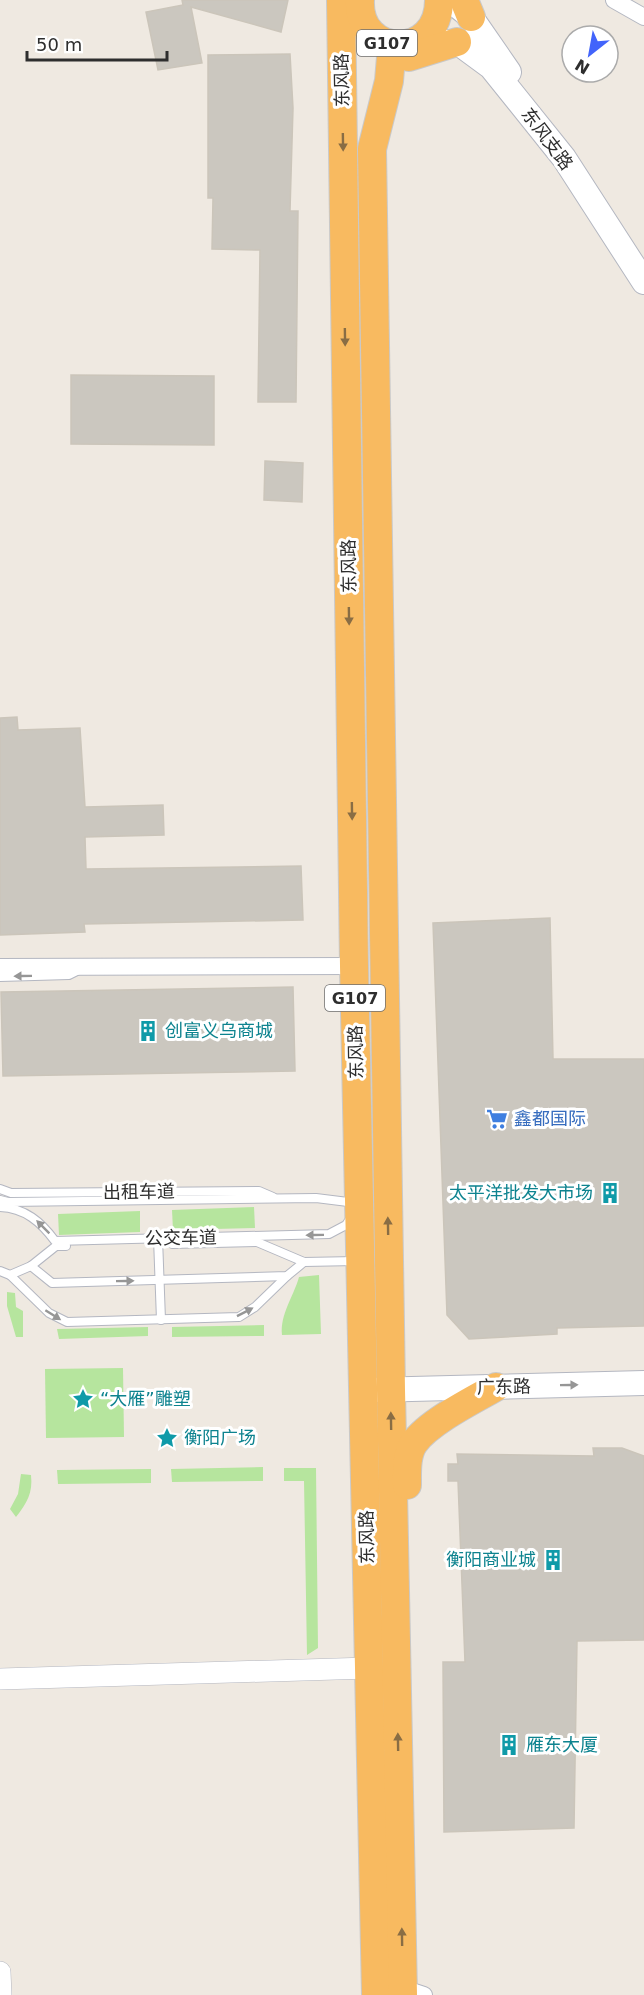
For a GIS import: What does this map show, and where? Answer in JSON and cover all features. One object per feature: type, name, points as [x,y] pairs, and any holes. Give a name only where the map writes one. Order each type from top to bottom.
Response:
[{"type":"highway","name":"东风路","points":[[341,0],[360,1261],[377,1390],[397,1672],[410,1993]]},
{"type":"highway","name":"G107","points":[[341,34],[359,0]]},
{"type":"highway","name":"G107","points":[[359,0],[361,17],[366,27],[381,41],[405,43],[435,24],[439,0]]},
{"type":"highway","points":[[389,81],[403,60],[457,42]]},
{"type":"highway","name":"东风路","points":[[376,1995],[369,1668],[377,1390],[372,149],[389,81],[405,43]]},
{"type":"highway","points":[[397,1672],[406,1563],[407,1460],[414,1443],[449,1413],[496,1387]]},
{"type":"main road","name":"东风支路","points":[[462,6],[570,152],[644,266]]},
{"type":"main road","points":[[405,43],[457,42]]},
{"type":"main road","name":"东风支路","points":[[457,42],[491,67],[564,158],[644,282]]},
{"type":"main road","name":"广东路","points":[[377,1390],[644,1383]]},
{"type":"street","points":[[614,0],[644,17]]},
{"type":"street","points":[[0,967],[354,966]]},
{"type":"street","points":[[0,1679],[369,1668]]},
{"type":"street","points":[[0,1972],[1,1995]]},
{"type":"lane","points":[[0,977],[69,975],[85,967]]},
{"type":"lane","name":"出租车道","points":[[0,1188],[11,1193],[259,1191],[278,1198]]},
{"type":"lane","name":"出租车道","points":[[0,1200],[8,1202],[316,1198],[360,1203]]},
{"type":"lane","name":"公交车道","points":[[0,1207],[30,1215],[56,1241],[158,1241],[329,1234],[346,1225],[360,1203]]},
{"type":"lane","points":[[158,1241],[161,1320]]},
{"type":"lane","points":[[10,1275],[31,1266],[56,1246],[158,1241],[257,1242],[304,1262],[360,1261]]},
{"type":"lane","points":[[0,1271],[10,1275],[49,1313],[67,1322],[161,1320],[239,1317],[255,1307],[304,1262]]},
{"type":"lane","points":[[31,1266],[52,1283],[287,1276]]},
{"type":"green space","points":[[254,1207],[255,1228],[173,1230],[172,1210]]},
{"type":"green space","points":[[140,1211],[140,1232],[59,1235],[58,1214]]},
{"type":"green space","points":[[319,1275],[321,1334],[282,1335],[285,1313],[299,1277]]},
{"type":"green space","points":[[7,1292],[15,1293],[16,1307],[23,1311],[23,1337],[16,1337],[7,1306]]},
{"type":"green space","points":[[264,1325],[264,1336],[172,1337],[172,1327]]},
{"type":"green space","points":[[148,1327],[148,1336],[59,1339],[57,1329]]},
{"type":"green space","points":[[123,1368],[124,1437],[46,1438],[45,1369]]},
{"type":"green space","points":[[263,1467],[263,1481],[172,1482],[171,1469]]},
{"type":"green space","points":[[284,1468],[316,1468],[318,1648],[307,1655],[304,1481],[284,1481]]},
{"type":"green space","points":[[151,1469],[151,1483],[58,1484],[57,1470]]},
{"type":"green space","points":[[21,1474],[31,1475],[31,1487],[26,1502],[16,1517],[10,1509],[18,1494]]},
{"type":"building","points":[[182,0],[288,0],[281,32],[191,7],[202,63],[158,70],[146,12],[183,5]]},
{"type":"building","points":[[290,54],[293,108],[290,211],[298,211],[296,402],[258,402],[260,250],[212,249],[213,198],[208,198],[208,55]]},
{"type":"building","points":[[71,375],[214,376],[214,445],[71,444]]},
{"type":"building","points":[[265,461],[303,463],[302,502],[264,500]]},
{"type":"building","points":[[17,717],[18,730],[80,728],[85,807],[163,805],[164,835],[85,837],[86,869],[301,866],[303,920],[84,924],[85,932],[0,935],[0,718]]},
{"type":"building","name":"鑫都国际","points":[[550,918],[553,1059],[644,1059],[644,1326],[557,1328],[557,1334],[469,1339],[447,1315],[433,923]]},
{"type":"building","name":"创富义乌商城","points":[[293,987],[295,1071],[3,1076],[1,992]]},
{"type":"building","points":[[593,1448],[622,1448],[644,1456],[644,1640],[577,1641],[574,1828],[444,1832],[443,1662],[465,1662],[458,1481],[448,1481],[448,1464],[458,1464],[457,1454],[594,1456]]},
{"type":"place","name":"创富义乌商城","points":[[148,1031]]},
{"type":"place","name":"鑫都国际","points":[[497,1119]]},
{"type":"place","name":"太平洋批发大市场","points":[[610,1193]]},
{"type":"place","name":"“大雁”雕塑","points":[[83,1399]]},
{"type":"place","name":"衡阳广场","points":[[167,1438]]},
{"type":"place","name":"衡阳商业城","points":[[553,1560]]},
{"type":"place","name":"雁东大厦","points":[[509,1745]]}]
